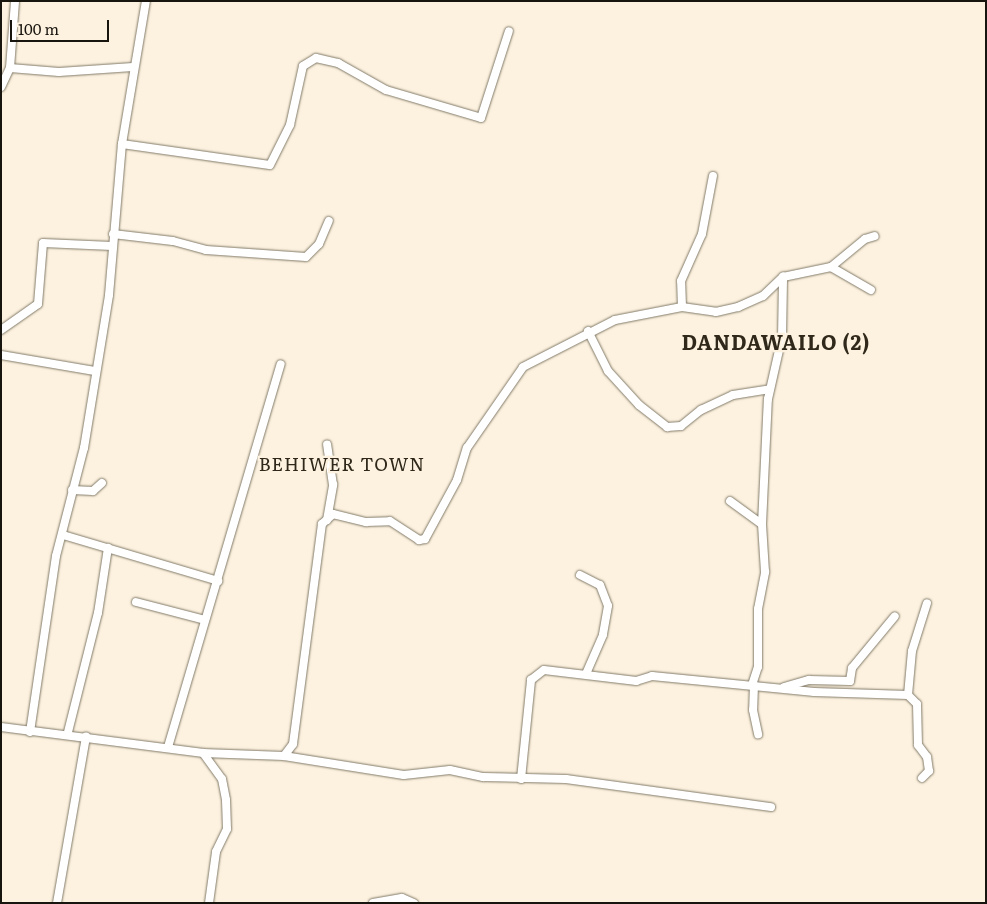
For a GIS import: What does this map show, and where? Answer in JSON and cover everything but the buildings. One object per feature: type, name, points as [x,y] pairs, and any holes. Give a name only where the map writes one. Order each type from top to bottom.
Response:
[{"type":"street","points":[[1,87],[10,68],[15,1]]},
{"type":"street","points":[[30,732],[62,535],[95,371],[112,246],[122,144],[133,67],[146,1]]},
{"type":"street","points":[[122,144],[270,165],[290,125],[303,66],[316,58],[338,63],[386,90],[481,118],[509,31]]},
{"type":"street","points":[[10,68],[59,72],[133,67]]},
{"type":"street","points":[[682,307],[681,282],[702,234],[713,176]]},
{"type":"street","points":[[113,234],[173,241],[206,250],[306,257],[319,244],[329,221]]},
{"type":"street","points":[[326,520],[333,514],[366,522],[390,521],[419,540],[426,539],[457,480],[467,448],[504,389],[523,368],[588,331],[615,320],[682,307],[716,312],[738,307],[763,296],[783,277],[831,267],[865,239],[876,236]]},
{"type":"street","points":[[1,330],[38,304],[43,243],[112,246]]},
{"type":"street","points":[[831,267],[871,290]]},
{"type":"street","points":[[758,734],[752,710],[753,685],[758,667],[758,609],[765,572],[762,524],[769,389],[782,338],[783,277]]},
{"type":"street","points":[[588,331],[608,371],[639,405],[667,427],[681,426],[702,410],[733,396],[769,389]]},
{"type":"street","points":[[1,355],[95,371]]},
{"type":"street","points":[[168,746],[281,364]]},
{"type":"street","points":[[284,756],[293,744],[317,551],[333,485],[327,444]]},
{"type":"street","points":[[72,490],[93,491],[102,483]]},
{"type":"street","points":[[730,501],[762,524]]},
{"type":"street","points":[[62,535],[218,582]]},
{"type":"street","points":[[68,732],[98,613],[108,548]]},
{"type":"street","points":[[580,575],[600,585],[608,606],[603,635],[586,674]]},
{"type":"street","points":[[136,602],[205,620]]},
{"type":"street","points":[[908,695],[912,650],[927,603]]},
{"type":"street","points":[[780,688],[809,680],[850,681],[852,668],[896,616]]},
{"type":"street","points":[[521,779],[532,680],[544,670],[636,681],[652,676],[780,688],[908,695],[917,704],[918,745],[927,757],[929,771],[922,778]]},
{"type":"street","points":[[1,727],[30,732],[68,732],[86,737],[168,746],[203,753],[284,756],[404,775],[450,770],[521,779],[566,779],[771,807]]},
{"type":"street","points":[[57,903],[86,737]]},
{"type":"street","points":[[203,753],[222,779],[226,800],[227,829],[216,852],[210,901]]},
{"type":"street","points":[[373,903],[402,898],[414,903]]},
{"type":"district","name":"DANDAWAILO (2)","points":[[776,341]]},
{"type":"district","name":"BEHIWER TOWN","points":[[342,464]]}]
